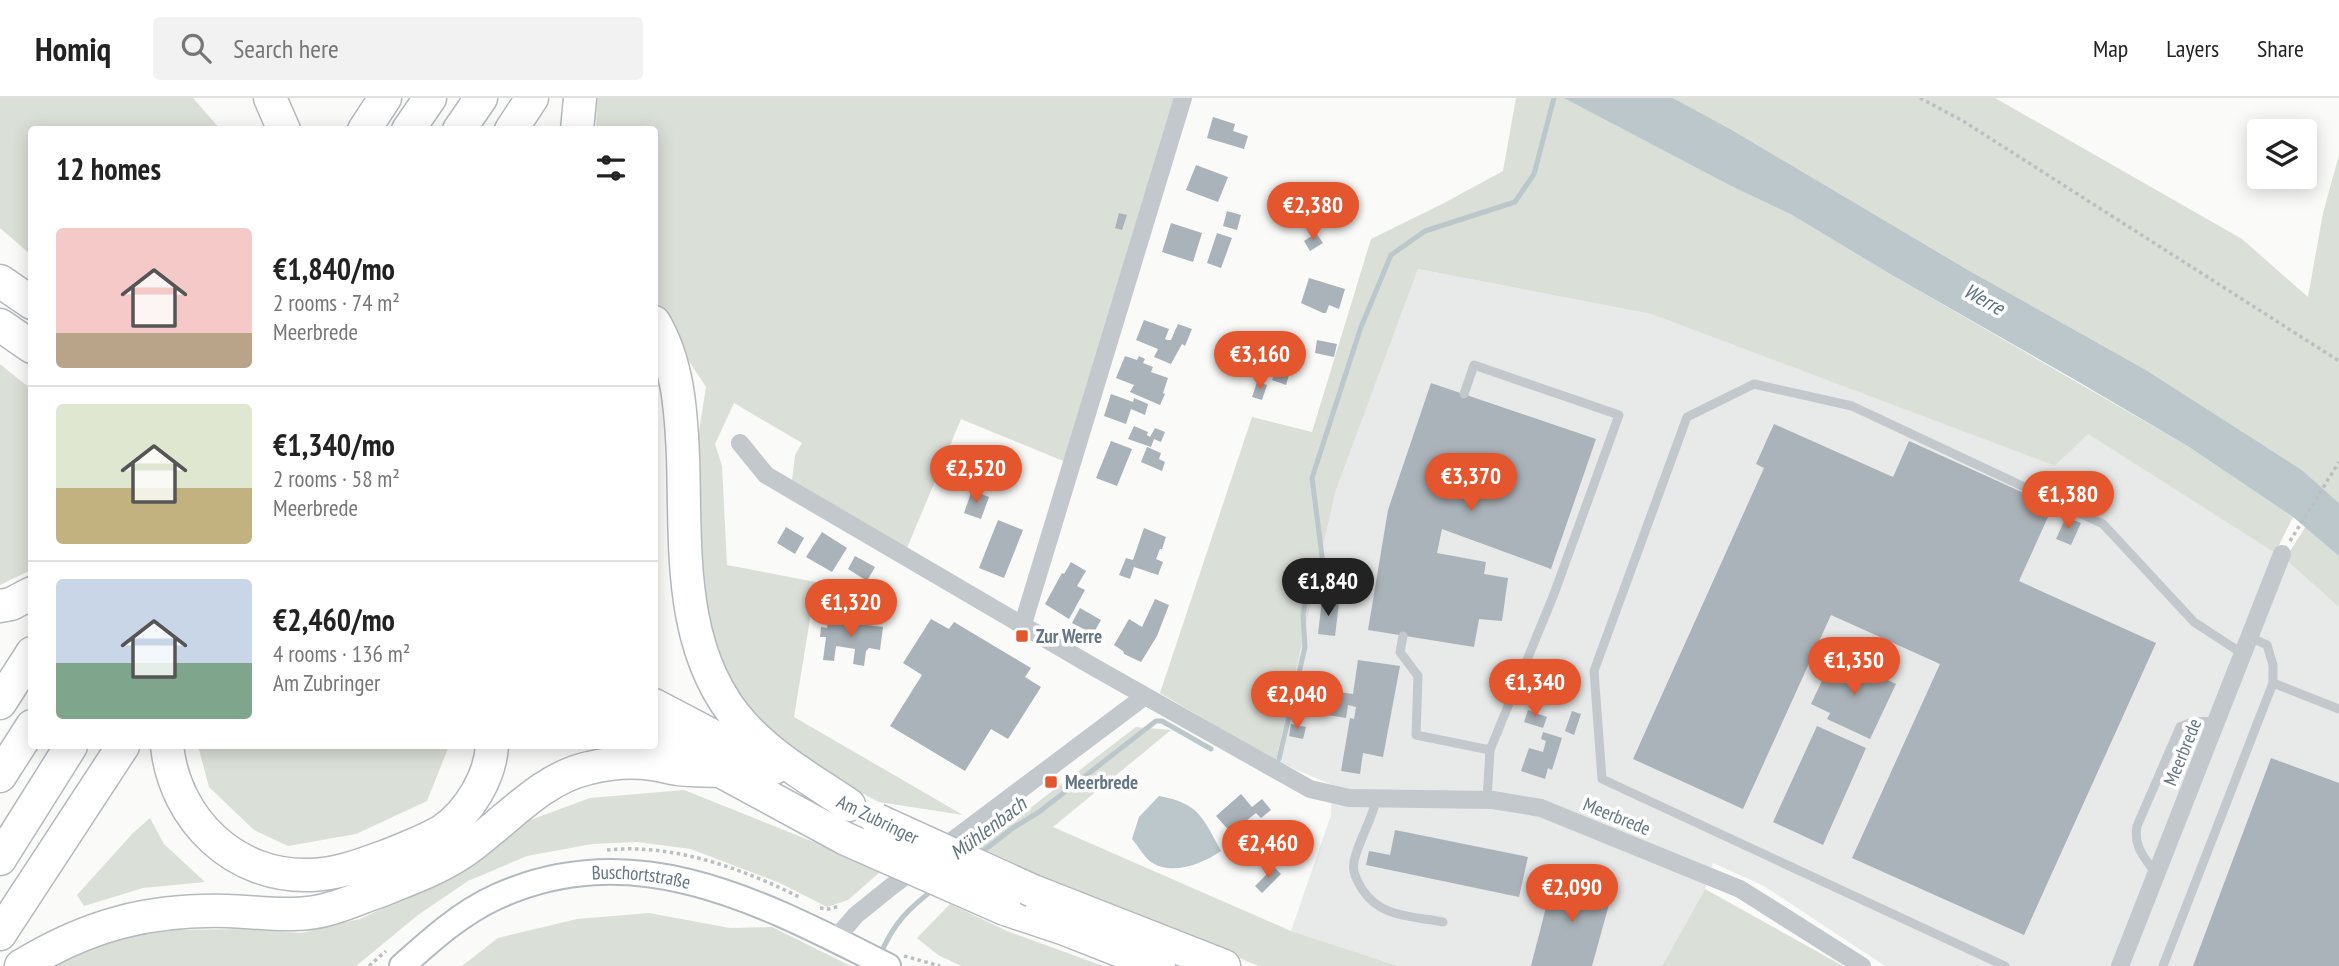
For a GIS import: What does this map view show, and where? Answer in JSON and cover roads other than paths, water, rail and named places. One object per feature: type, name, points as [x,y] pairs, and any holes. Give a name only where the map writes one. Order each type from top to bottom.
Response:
[{"type":"highway","points":[[270,98],[282,126]]},
{"type":"highway","points":[[367,126],[385,98]]},
{"type":"highway","points":[[411,126],[430,98]]},
{"type":"highway","points":[[463,126],[481,98]]},
{"type":"highway","points":[[514,126],[532,98]]},
{"type":"highway","points":[[577,126],[580,98]]},
{"type":"highway","points":[[0,281],[28,300]]},
{"type":"highway","points":[[0,325],[28,344]]},
{"type":"highway","points":[[658,328],[677,381],[682,432],[687,584],[694,633],[705,662],[720,695],[743,725],[772,753],[849,805]]},
{"type":"highway","points":[[0,606],[11,604],[28,595]]},
{"type":"highway","points":[[0,703],[28,659]]},
{"type":"highway","name":"Am Zubringer","points":[[658,707],[877,820],[1033,891],[1224,966]]},
{"type":"highway","points":[[0,775],[28,732]]},
{"type":"highway","name":"Am Zubringer","points":[[658,736],[846,839],[1005,909],[1159,966]]},
{"type":"highway","points":[[0,859],[69,749]]},
{"type":"highway","points":[[0,934],[121,749]]},
{"type":"highway","points":[[168,749],[176,783],[188,811],[208,836],[255,865],[288,874],[313,875],[350,870],[421,842],[444,829],[464,810],[479,789],[492,749]]},
{"type":"highway","points":[[21,966],[49,949],[90,930],[130,918],[170,912],[226,911],[298,915],[331,909],[429,872],[463,852],[531,797],[558,779],[587,768],[652,763],[677,769],[720,771]]},
{"type":"main road","name":"Buschortstraße","points":[[402,966],[436,936],[495,897],[536,882],[573,874],[613,871],[656,874],[706,885],[767,907],[865,955],[896,961]]},
{"type":"street","points":[[1023,624],[1183,98]]},
{"type":"street","name":"Meerbrede","points":[[740,443],[766,475],[1310,789],[1349,798],[1487,800],[1541,808],[1740,888],[1862,966]]},
{"type":"street","name":"Meerbrede","points":[[2120,966],[2282,554]]},
{"type":"street","points":[[835,939],[856,915],[892,886],[1145,696]]},
{"type":"lane","points":[[1464,394],[1474,365],[1619,415],[1554,594],[1490,750],[1487,800]]},
{"type":"lane","points":[[2005,966],[1602,779],[1594,671],[1688,417],[1754,384],[1852,406],[2103,524],[2194,622],[2243,654]]},
{"type":"lane","points":[[1403,636],[1400,652],[1418,676],[1416,735],[1490,750]]},
{"type":"lane","points":[[2163,966],[2273,683],[2273,665],[2267,645],[2250,636]]},
{"type":"lane","points":[[2273,683],[2339,709]]},
{"type":"lane","points":[[2156,874],[2137,848],[2137,826],[2180,727],[2192,722],[2216,721]]},
{"type":"lane","points":[[1377,798],[1355,856],[1353,874],[1368,900],[1382,910],[1443,922]]},
{"type":"water","name":"Werre","points":[[1564,98],[1673,98],[2146,370],[2302,470],[2339,503],[2339,556],[2293,517],[2189,447],[1792,215]]},
{"type":"water","points":[[1159,796],[1183,803],[1198,814],[1221,851],[1187,867],[1168,868],[1148,860],[1132,839],[1139,817]]},
{"type":"waterway","name":"Mühlenbach","points":[[1279,759],[1305,647],[1303,615],[1306,596],[1323,564],[1312,478],[1361,327],[1391,255],[1425,231],[1515,202],[1534,174],[1554,98]]},
{"type":"waterway","name":"Mühlenbach","points":[[978,855],[1039,812],[1156,721],[1162,721],[1211,749]]},
{"type":"waterway","name":"Mühlenbach","points":[[881,953],[903,917],[934,889]]},
{"type":"place","name":"Zur Werre","points":[[1022,636]]},
{"type":"place","name":"Meerbrede","points":[[1051,782]]}]
